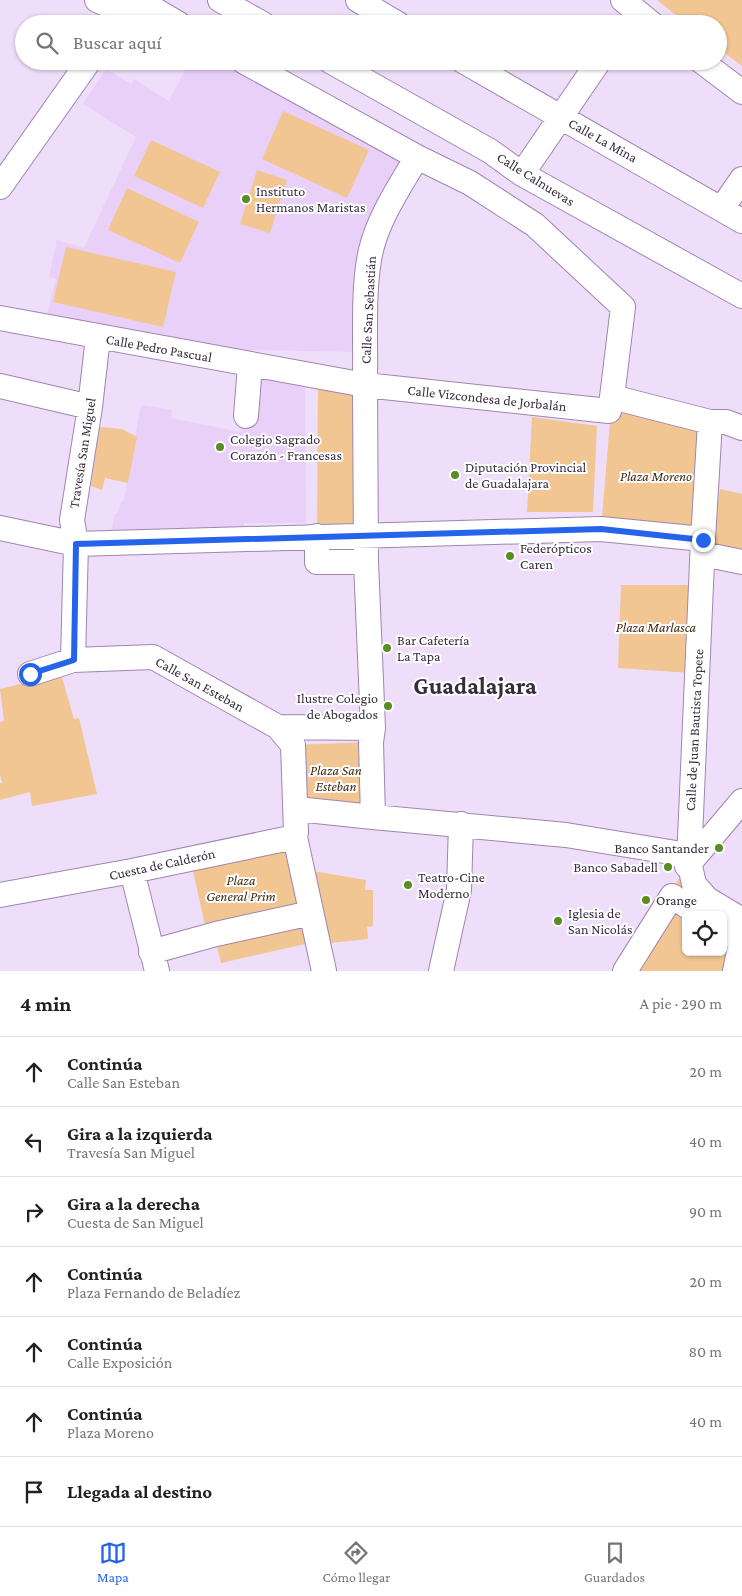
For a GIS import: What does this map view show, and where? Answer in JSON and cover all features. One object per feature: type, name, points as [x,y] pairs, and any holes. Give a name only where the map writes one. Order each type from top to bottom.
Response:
[{"type":"street","points":[[97,0],[148,15]]},
{"type":"street","points":[[220,0],[247,15]]},
{"type":"street","points":[[358,0],[383,15]]},
{"type":"street","points":[[0,187],[83,70]]},
{"type":"street","points":[[259,70],[417,157],[470,183],[536,225],[623,307],[610,404],[710,422],[726,422],[742,428]]},
{"type":"street","name":"Calle Calnuevas","points":[[346,70],[490,151],[522,174],[742,296]]},
{"type":"street","name":"Calle La Mina","points":[[479,70],[742,220]]},
{"type":"street","points":[[522,174],[593,70]]},
{"type":"street","points":[[713,70],[742,92]]},
{"type":"street","points":[[470,183],[490,151]]},
{"type":"street","name":"Calle San Sebastián","points":[[373,728],[366,562],[365,384],[368,273],[371,250],[381,221],[417,157]]},
{"type":"street","points":[[722,208],[742,179]]},
{"type":"street","name":"Calle Pedro Pascual","points":[[0,318],[318,377]]},
{"type":"street","name":"Travesía San Miguel","points":[[74,660],[76,544],[72,520],[90,407],[98,337]]},
{"type":"street","points":[[246,416],[250,364]]},
{"type":"street","name":"Calle Vizcondesa de Jorbalán","points":[[318,377],[365,384],[610,404]]},
{"type":"street","points":[[0,386],[90,407]]},
{"type":"street","points":[[703,547],[710,422]]},
{"type":"street","points":[[0,528],[76,544],[366,534],[601,529],[703,547],[742,562]]},
{"type":"street","points":[[317,536],[316,562],[366,562]]},
{"type":"street","name":"Calle de Juan Bautista Topete","points":[[689,861],[703,547]]},
{"type":"street","name":"Calle San Esteban","points":[[30,674],[74,660],[153,657],[278,727]]},
{"type":"street","points":[[278,727],[373,728],[373,817]]},
{"type":"street","points":[[278,727],[292,745],[297,809],[295,837],[324,971]]},
{"type":"street","points":[[625,971],[672,896],[689,861],[742,801]]},
{"type":"street","points":[[297,809],[566,835],[676,853],[689,861],[694,884],[707,899],[742,920]]},
{"type":"street","points":[[441,971],[459,890],[461,824]]},
{"type":"street","name":"Cuesta de Calderón","points":[[0,895],[132,871],[295,837]]},
{"type":"street","points":[[132,871],[154,962],[216,934],[311,912]]},
{"type":"street","points":[[672,896],[694,911]]},
{"type":"street","points":[[727,932],[741,941],[735,971]]},
{"type":"shaded area","name":"Instituto Hermanos Maristas","points":[[105,70],[131,84],[134,79],[169,101],[185,70],[245,70],[405,158],[357,256],[355,352],[249,350],[46,319],[56,279],[49,277],[57,240],[84,248],[136,137],[83,104]]},
{"type":"shaded area","name":"Colegio Sagrado Corazón - Francesas","points":[[255,378],[305,385],[306,523],[244,523],[244,528],[111,533],[115,514],[124,500],[141,405],[172,410],[171,418],[240,432]]},
{"type":"green space","points":[[657,0],[742,0],[742,66],[727,55],[727,15],[676,15]]},
{"type":"green space","points":[[283,111],[369,150],[347,198],[262,159]]},
{"type":"green space","points":[[151,140],[220,172],[203,208],[134,176]]},
{"type":"green space","points":[[257,170],[287,180],[270,233],[240,224]]},
{"type":"green space","points":[[127,188],[199,222],[180,263],[108,230]]},
{"type":"green space","points":[[66,247],[176,272],[163,327],[53,302]]},
{"type":"green space","points":[[318,377],[365,385],[366,534],[317,536]]},
{"type":"green space","name":"Plaza Moreno","points":[[612,397],[710,422],[703,539],[601,529]]},
{"type":"green space","points":[[532,417],[597,426],[593,512],[527,512]]},
{"type":"green space","points":[[99,427],[122,429],[137,437],[128,483],[105,478],[102,490],[91,486]]},
{"type":"green space","points":[[720,489],[742,494],[742,559],[711,552]]},
{"type":"green space","name":"Plaza Marlasca","points":[[621,585],[694,585],[691,673],[618,668]]},
{"type":"green space","points":[[61,674],[74,719],[79,718],[97,794],[32,806],[30,792],[0,800],[0,783],[2,783],[0,774],[0,722],[4,721],[0,689]]},
{"type":"green space","name":"Plaza San Esteban","points":[[371,742],[373,817],[297,809],[293,745]]},
{"type":"green space","name":"Plaza General Prim","points":[[295,837],[311,913],[207,934],[190,858]]},
{"type":"green space","points":[[689,861],[722,911],[682,911],[682,956],[727,956],[727,919],[741,941],[735,971],[625,971]]},
{"type":"green space","points":[[313,871],[366,880],[365,890],[373,890],[373,926],[367,927],[368,939],[321,944]]},
{"type":"green space","points":[[309,918],[314,942],[221,963],[215,939]]},
{"type":"place","name":"Instituto Hermanos Maristas","points":[[246,199]]},
{"type":"place","name":"Colegio Sagrado Corazón - Francesas","points":[[220,447]]},
{"type":"place","name":"Diputación Provincial de Guadalajara","points":[[455,475]]},
{"type":"place","name":"Federópticos Caren","points":[[510,556]]},
{"type":"place","name":"Bar Cafetería La Tapa","points":[[387,648]]},
{"type":"place","name":"Ilustre Colegio de Abogados","points":[[388,706]]},
{"type":"place","name":"Banco Santander","points":[[719,848]]},
{"type":"place","name":"Banco Sabadell","points":[[668,867]]},
{"type":"place","name":"Teatro-Cine Moderno","points":[[408,885]]},
{"type":"place","name":"Orange","points":[[646,900]]},
{"type":"place","name":"Iglesia de San Nicolás","points":[[558,921]]},
{"type":"district","name":"Guadalajara","points":[[475,686]]},
{"type":"route","points":[[30,674],[74,660],[76,544],[366,534],[601,529],[703,540]]}]
